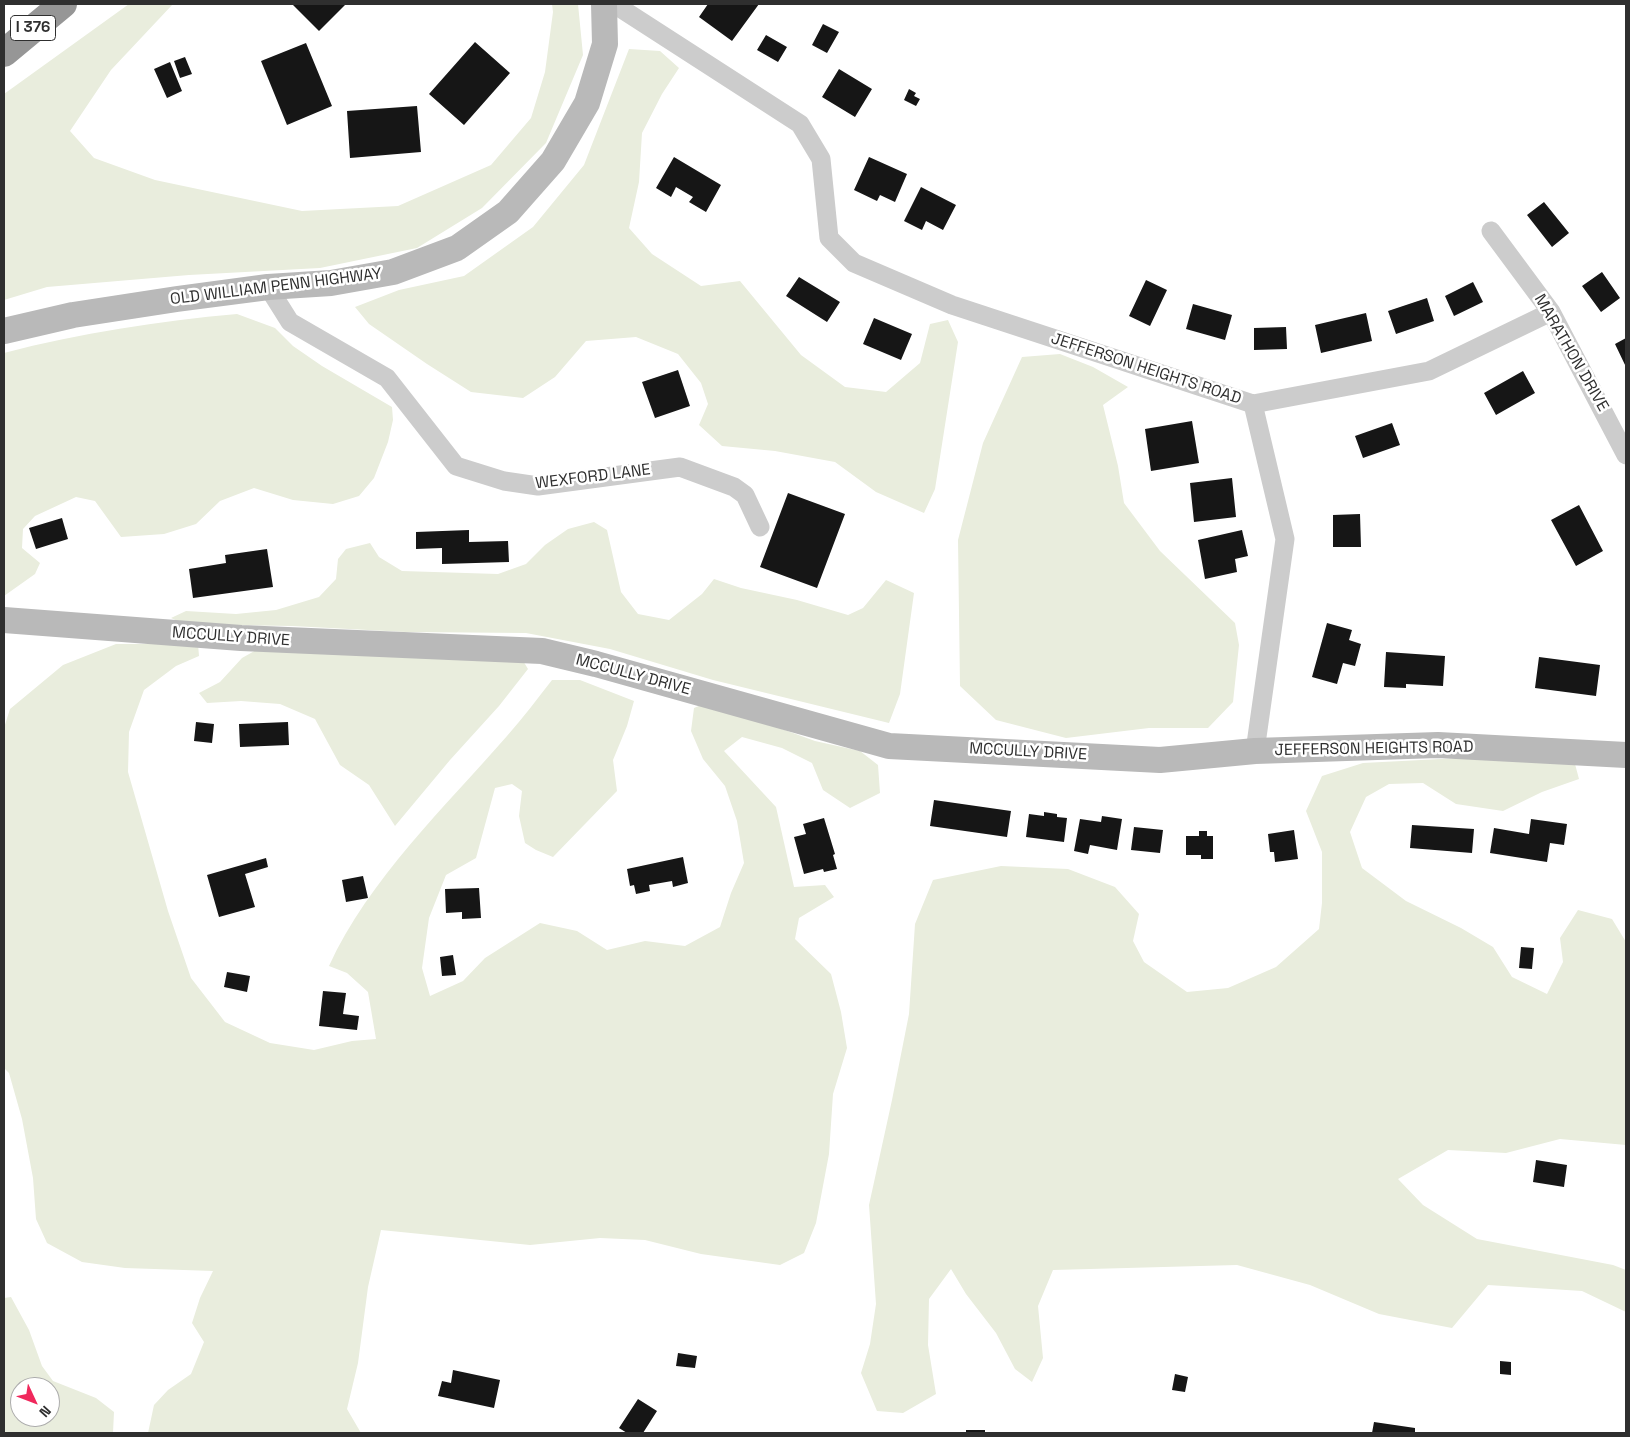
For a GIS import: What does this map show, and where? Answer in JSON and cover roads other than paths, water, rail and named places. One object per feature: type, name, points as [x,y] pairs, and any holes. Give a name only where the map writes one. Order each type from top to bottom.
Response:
[{"type":"highway","name":"I 376","points":[[4,53],[63,4]]},
{"type":"street","name":"OLD WILLIAM PENN HIGHWAY","points":[[4,331],[73,315],[177,298],[268,287],[331,283],[393,272],[457,248],[508,212],[554,161],[587,103],[605,44],[604,4]]},
{"type":"street","name":"JEFFERSON HEIGHTS ROAD","points":[[614,4],[800,124],[820,159],[829,238],[854,263],[952,305],[1254,404],[1285,539],[1255,751],[1438,745],[1626,755]]},
{"type":"street","name":"MARATHON DRIVE","points":[[1491,231],[1551,312],[1626,455]]},
{"type":"street","name":"WEXFORD LANE","points":[[268,287],[290,322],[387,378],[456,466],[504,481],[538,486],[680,467],[734,487],[744,495],[760,527]]},
{"type":"street","points":[[1254,404],[1429,370],[1551,312]]},
{"type":"street","name":"MCCULLY DRIVE","points":[[4,620],[241,638],[542,651],[596,664],[889,746],[1160,760],[1255,751]]}]
